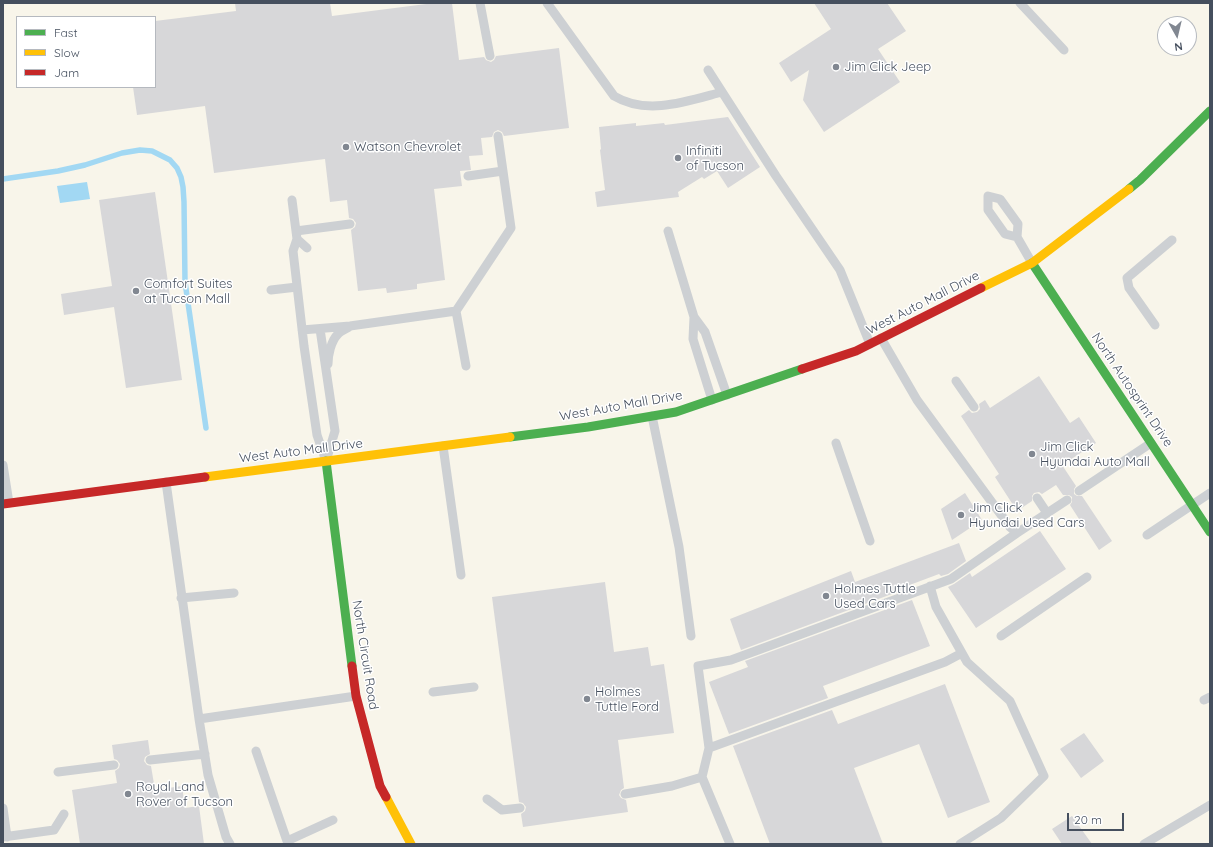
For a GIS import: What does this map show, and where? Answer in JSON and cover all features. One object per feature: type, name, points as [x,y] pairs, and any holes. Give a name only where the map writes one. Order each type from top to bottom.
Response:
[{"type":"street","name":"West Auto Mall Drive","points":[[6,503],[588,427],[676,412],[856,351],[1032,262],[1140,180],[1210,111]]},
{"type":"street","name":"North Autosprint Drive","points":[[1032,262],[1210,532]]},
{"type":"street","name":"North Circuit Road","points":[[326,461],[356,696],[380,786],[411,844]]},
{"type":"lane","points":[[480,3],[490,56]]},
{"type":"lane","points":[[547,3],[614,96],[624,102],[649,106],[668,105],[722,92]]},
{"type":"lane","points":[[1020,3],[1064,50]]},
{"type":"lane","points":[[708,70],[776,176],[840,270],[870,344]]},
{"type":"lane","points":[[466,366],[456,311],[511,228],[498,136]]},
{"type":"lane","points":[[468,176],[503,171]]},
{"type":"lane","points":[[292,200],[297,235],[293,251],[302,330],[317,435],[326,461]]},
{"type":"lane","points":[[297,235],[350,224]]},
{"type":"lane","points":[[668,231],[694,317],[693,339],[712,400]]},
{"type":"lane","points":[[297,235],[307,248]]},
{"type":"lane","points":[[1017,237],[1032,262]]},
{"type":"lane","points":[[1155,325],[1128,288],[1127,278],[1172,240]]},
{"type":"lane","points":[[271,290],[297,287]]},
{"type":"lane","points":[[302,330],[350,326],[456,311]]},
{"type":"lane","points":[[694,317],[705,332],[726,395]]},
{"type":"lane","points":[[327,378],[328,357],[331,347],[338,334],[350,326]]},
{"type":"lane","points":[[320,329],[335,431],[326,461]]},
{"type":"lane","points":[[881,338],[917,400],[1014,530]]},
{"type":"lane","points":[[956,381],[974,407]]},
{"type":"lane","points":[[652,416],[679,547],[691,636]]},
{"type":"lane","points":[[836,443],[870,541]]},
{"type":"lane","points":[[1079,491],[1151,443]]},
{"type":"lane","points":[[443,446],[462,575]]},
{"type":"lane","points":[[3,465],[6,503]]},
{"type":"lane","points":[[166,482],[204,754],[208,775],[226,837],[230,844]]},
{"type":"lane","points":[[1147,535],[1210,493]]},
{"type":"lane","points":[[1037,498],[1047,513]]},
{"type":"lane","points":[[730,844],[702,777],[709,748],[698,666],[731,660],[951,579],[1014,530],[1047,513],[1067,500]]},
{"type":"lane","points":[[1001,636],[1087,577]]},
{"type":"lane","points":[[930,586],[936,607],[968,662],[1010,701],[1044,776],[1001,818],[960,844]]},
{"type":"lane","points":[[181,598],[234,593]]},
{"type":"lane","points":[[709,748],[945,662],[962,653]]},
{"type":"lane","points":[[433,692],[474,687]]},
{"type":"lane","points":[[199,719],[356,696]]},
{"type":"lane","points":[[256,751],[286,843],[333,820]]},
{"type":"lane","points":[[150,760],[204,754]]},
{"type":"lane","points":[[58,772],[114,765]]},
{"type":"lane","points":[[625,794],[672,786],[702,777]]},
{"type":"lane","points":[[487,799],[502,810],[520,808]]},
{"type":"lane","points":[[1144,844],[1210,805]]},
{"type":"lane","points":[[3,808],[5,837],[54,830],[64,814]]},
{"type":"shaded area","points":[[3,3],[1210,3],[1210,844],[3,844]]},
{"type":"water","points":[[87,182],[90,199],[60,203],[57,186]]},
{"type":"building","name":"Watson Chevrolet","points":[[235,3],[330,3],[332,16],[434,3],[452,3],[459,60],[484,57],[486,60],[491,62],[496,56],[559,48],[569,128],[504,136],[502,132],[498,130],[494,132],[492,137],[481,138],[483,155],[469,156],[471,170],[460,171],[462,186],[434,189],[445,280],[417,284],[417,289],[387,293],[386,288],[358,291],[351,230],[355,227],[356,223],[353,219],[349,218],[347,200],[330,202],[325,159],[214,173],[205,106],[137,115],[133,88],[156,88],[156,21],[236,11]]},
{"type":"building","name":"Jim Click Jeep","points":[[814,3],[887,3],[906,31],[878,49],[900,82],[824,132],[803,100],[809,70],[791,82],[779,63],[831,29]]},
{"type":"building","name":"Infiniti of Tucson","points":[[728,117],[760,167],[728,188],[717,171],[704,179],[702,177],[678,192],[679,197],[597,207],[595,192],[605,190],[599,127],[636,123],[636,126],[664,123],[665,125]]},
{"type":"building","name":"Comfort Suites at Tucson Mall","points":[[155,192],[182,380],[126,388],[114,307],[64,315],[61,294],[112,286],[99,200]]},
{"type":"building","name":"Jim Click Hyundai Auto Mall","points":[[1039,376],[1070,423],[1079,417],[1096,443],[1062,465],[1076,486],[1074,489],[1074,494],[1077,496],[1082,496],[1112,541],[1099,550],[1070,505],[1072,502],[1072,497],[1069,495],[1063,495],[1056,485],[1042,494],[1039,492],[1034,493],[1032,496],[1032,501],[1017,511],[995,477],[999,474],[961,416],[969,410],[972,413],[977,412],[980,409],[979,404],[985,400],[990,408]]},
{"type":"building","name":"Jim Click Hyundai Used Cars","points":[[965,493],[982,520],[952,540],[941,509]]},
{"type":"building","points":[[1040,531],[1066,569],[976,628],[948,587],[970,573],[972,577]]},
{"type":"building","name":"Holmes Tuttle Used Cars","points":[[959,543],[966,561],[948,574],[941,576],[939,574],[907,586],[908,588],[741,650],[730,619],[851,571],[855,582]]},
{"type":"building","name":"Holmes Tuttle Ford","points":[[605,582],[614,652],[648,647],[651,666],[664,664],[674,733],[618,740],[624,788],[621,790],[619,795],[621,798],[626,800],[628,812],[523,827],[521,814],[525,811],[526,807],[523,803],[519,802],[492,597]]},
{"type":"building","points":[[912,600],[930,646],[823,686],[828,698],[729,734],[709,682],[748,667],[745,661]]},
{"type":"building","points":[[945,684],[990,802],[948,818],[919,744],[854,768],[883,844],[770,844],[733,746],[832,710],[838,724]]},
{"type":"building","points":[[1084,733],[1104,761],[1081,778],[1060,749]]},
{"type":"building","name":"Royal Land Rover of Tucson","points":[[148,740],[150,754],[145,757],[144,761],[147,765],[151,766],[155,790],[182,786],[185,808],[199,806],[204,844],[80,844],[72,790],[117,783],[115,771],[119,768],[120,764],[114,759],[112,745]]},
{"type":"building","points":[[1072,816],[1092,844],[1062,844],[1052,829]]},
{"type":"waterway","points":[[3,179],[58,171],[85,165],[122,153],[140,150],[152,151],[170,160],[177,168],[183,187],[185,282],[206,428]]},
{"type":"traffic: fast","points":[[1129,189],[1210,111]]},
{"type":"traffic: fast","points":[[1032,263],[1210,532]]},
{"type":"traffic: fast","points":[[510,437],[588,427],[676,412],[802,369]]},
{"type":"traffic: fast","points":[[326,461],[352,666]]},
{"type":"traffic: slow","points":[[981,288],[1032,263],[1129,189]]},
{"type":"traffic: slow","points":[[205,477],[510,437]]},
{"type":"traffic: slow","points":[[386,797],[411,844]]},
{"type":"traffic: jam","points":[[802,369],[856,351],[981,288]]},
{"type":"traffic: jam","points":[[3,504],[205,477]]},
{"type":"traffic: jam","points":[[352,666],[356,696],[380,786],[386,797]]},
{"type":"place","name":"Jim Click Jeep","points":[[836,67]]},
{"type":"place","name":"Watson Chevrolet","points":[[346,147]]},
{"type":"place","name":"Infiniti of Tucson","points":[[678,158]]},
{"type":"place","name":"Comfort Suites at Tucson Mall","points":[[136,291]]},
{"type":"place","name":"Jim Click Hyundai Auto Mall","points":[[1032,454]]},
{"type":"place","name":"Jim Click Hyundai Used Cars","points":[[961,515]]},
{"type":"place","name":"Holmes Tuttle Used Cars","points":[[826,596]]},
{"type":"place","name":"Holmes Tuttle Ford","points":[[587,699]]},
{"type":"place","name":"Royal Land Rover of Tucson","points":[[128,794]]}]
